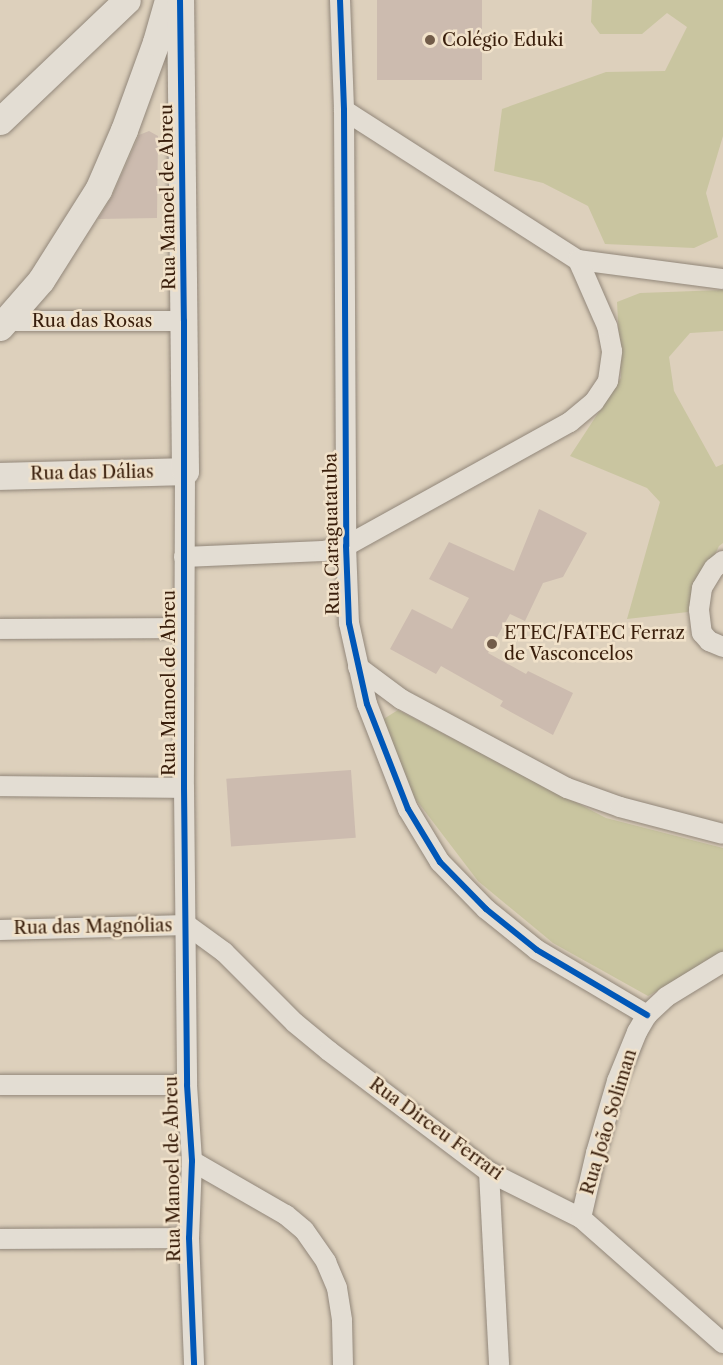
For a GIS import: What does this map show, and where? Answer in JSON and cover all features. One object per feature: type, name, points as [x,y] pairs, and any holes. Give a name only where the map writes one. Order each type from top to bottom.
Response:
[{"type":"street","points":[[0,122],[127,0]]},
{"type":"street","points":[[2,323],[41,280],[98,190],[124,130],[156,42],[168,0]]},
{"type":"street","name":"Rua Manoel de Abreu","points":[[180,0],[185,471],[184,788],[187,1085],[192,1161],[189,1238],[194,1365]]},
{"type":"street","name":"Rua Caraguatatuba","points":[[340,0],[344,110],[346,546],[349,623],[366,704],[408,809],[440,862],[486,909],[537,950],[647,1015]]},
{"type":"street","points":[[344,110],[578,260],[723,279]]},
{"type":"street","points":[[184,557],[323,551],[346,546],[570,422],[594,402],[608,381],[612,351],[607,326],[578,260]]},
{"type":"street","name":"Rua das Rosas","points":[[2,323],[184,321]]},
{"type":"street","name":"Rua das Dálias","points":[[0,476],[185,471]]},
{"type":"street","points":[[723,561],[714,568],[702,588],[699,610],[702,633],[709,641],[723,647]]},
{"type":"street","points":[[0,629],[184,628]]},
{"type":"street","points":[[702,633],[723,629]]},
{"type":"street","points":[[358,667],[402,699],[567,788],[620,807],[723,834]]},
{"type":"street","points":[[366,704],[402,699]]},
{"type":"street","points":[[0,786],[184,788]]},
{"type":"street","name":"Rua das Magnólias","points":[[0,930],[187,925]]},
{"type":"street","name":"Rua Dirceu Ferrari","points":[[187,925],[224,952],[312,1037],[489,1172],[581,1218],[723,1343]]},
{"type":"street","name":"Rua João Soliman","points":[[581,1218],[596,1153],[617,1081],[637,1032],[647,1015],[666,997],[723,962]]},
{"type":"street","points":[[0,1085],[187,1085]]},
{"type":"street","points":[[192,1161],[286,1215],[304,1230],[326,1262],[337,1288],[342,1321],[343,1365]]},
{"type":"street","points":[[489,1172],[499,1365]]},
{"type":"street","points":[[0,1239],[189,1238]]},
{"type":"shaded area","points":[[592,0],[723,0],[723,136],[706,193],[718,237],[694,248],[605,244],[588,206],[543,183],[494,171],[502,109],[606,72],[665,71],[687,27],[667,13],[642,34],[600,34],[591,22]]},
{"type":"shaded area","points":[[723,290],[723,331],[690,333],[669,357],[674,391],[716,467],[723,464],[723,543],[719,546],[688,612],[627,619],[660,502],[647,488],[570,456],[621,378],[617,302],[640,293]]},
{"type":"shaded area","points":[[398,710],[606,818],[723,848],[723,954],[648,996],[553,943],[478,881],[414,797],[382,720]]},
{"type":"building","name":"Colégio Eduki","points":[[377,0],[482,0],[482,80],[377,80]]},
{"type":"building","points":[[149,131],[158,136],[157,218],[98,219],[112,196],[139,135]]},
{"type":"building","points":[[539,509],[587,533],[563,577],[543,583],[525,621],[510,614],[488,653],[526,674],[528,671],[573,693],[553,735],[500,706],[503,701],[441,666],[436,674],[390,649],[412,609],[452,629],[469,598],[429,579],[449,542],[514,571]]},
{"type":"building","points":[[351,770],[356,838],[231,847],[226,779]]},
{"type":"cycle path","points":[[180,0],[184,321],[184,788],[187,1085],[192,1161],[189,1238],[194,1365]]},
{"type":"cycle path","points":[[340,0],[344,110],[346,546],[349,623],[367,704],[408,809],[440,862],[486,909],[537,950],[647,1015]]},
{"type":"place","name":"Colégio Eduki","points":[[430,40]]},
{"type":"place","name":"ETEC/FATEC Ferraz de Vasconcelos","points":[[492,644]]}]
